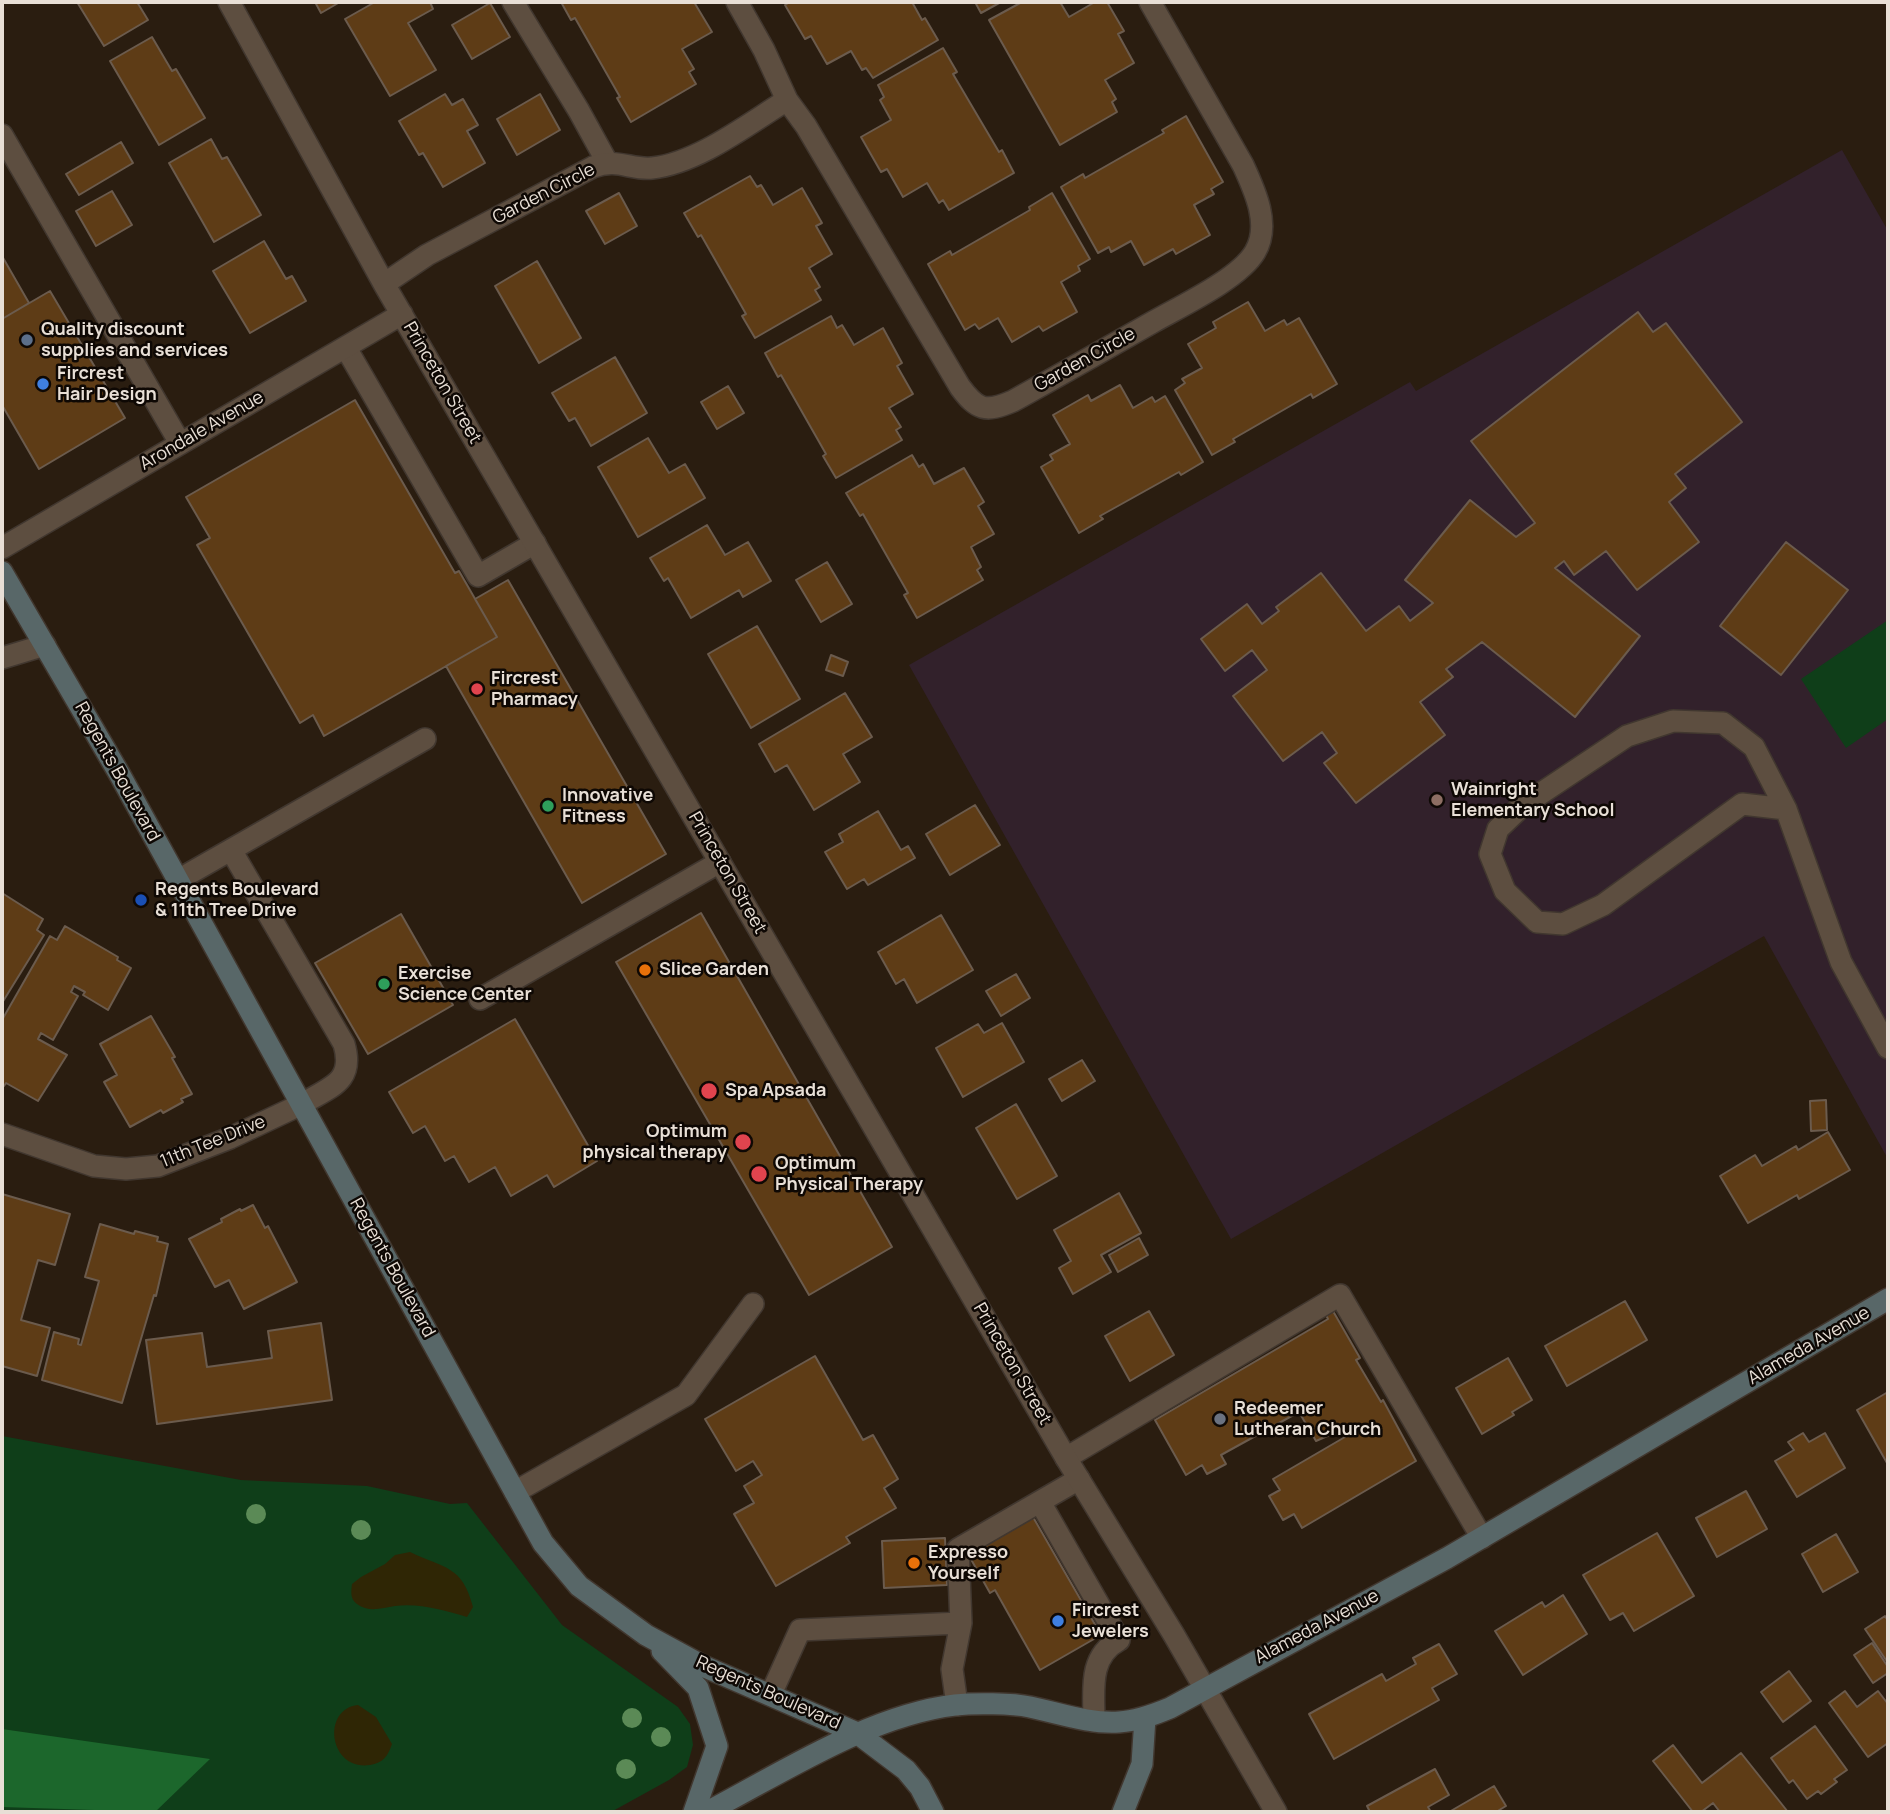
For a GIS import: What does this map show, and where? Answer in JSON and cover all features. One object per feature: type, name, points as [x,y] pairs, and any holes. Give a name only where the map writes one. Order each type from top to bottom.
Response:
[{"type":"main road","name":"Regents Boulevard","points":[[2,572],[178,880],[542,1543],[579,1586],[646,1634],[703,1666],[857,1733],[906,1770],[920,1787],[933,1812]]},
{"type":"main road","name":"Alameda Avenue","points":[[707,1812],[857,1733],[931,1709],[957,1705],[1026,1706],[1094,1721],[1118,1722],[1145,1718],[1170,1708],[1482,1538],[1888,1300]]},
{"type":"main road","points":[[646,1634],[698,1688],[717,1746],[694,1812]]},
{"type":"main road","points":[[1123,1812],[1142,1764],[1145,1718]]},
{"type":"street","name":"Princeton Street","points":[[229,2],[384,284],[1066,1458],[1276,1812]]},
{"type":"street","points":[[513,2],[607,162]]},
{"type":"street","name":"Garden Circle","points":[[737,2],[764,50],[787,100],[806,126],[960,387],[979,408],[997,407],[1013,401],[1206,292],[1245,265],[1255,252],[1259,242],[1261,219],[1253,186],[1150,2]]},
{"type":"street","name":"Garden Circle","points":[[384,284],[427,255],[607,162],[650,168],[689,158],[787,100]]},
{"type":"street","points":[[2,135],[180,443]]},
{"type":"street","name":"Arondale Avenue","points":[[2,548],[402,314]]},
{"type":"street","points":[[346,348],[478,576],[535,543]]},
{"type":"street","points":[[2,658],[45,645]]},
{"type":"street","points":[[1786,809],[1742,804],[1603,905],[1563,924],[1537,922],[1505,891],[1490,854],[1498,829],[1522,806],[1627,736],[1673,721],[1723,723],[1754,747],[1786,809],[1841,962],[1888,1048]]},
{"type":"street","points":[[178,880],[425,738]]},
{"type":"street","name":"11th Tee Drive","points":[[2,1134],[94,1166],[126,1169],[158,1166],[230,1138],[302,1104],[345,1076],[348,1060],[344,1044],[231,850]]},
{"type":"street","points":[[480,999],[720,862]]},
{"type":"street","points":[[1066,1458],[1340,1296],[1482,1538]]},
{"type":"street","points":[[514,1492],[686,1395],[752,1304]]},
{"type":"street","points":[[957,1705],[952,1669],[961,1623],[958,1549],[1079,1479]]},
{"type":"street","points":[[1040,1502],[1119,1640],[1108,1646],[1094,1670],[1094,1721]]},
{"type":"street","points":[[771,1694],[800,1630],[961,1623]]},
{"type":"shaded area","name":"Wainright Elementary School","points":[[1842,150],[1888,231],[1888,1159],[1764,936],[1231,1239],[909,665],[1410,382],[1416,391]]},
{"type":"green space","points":[[1888,620],[1888,719],[1846,748],[1801,679]]},
{"type":"green space","points":[[2,1436],[241,1480],[367,1486],[450,1504],[467,1503],[562,1625],[678,1707],[690,1724],[693,1745],[687,1767],[611,1812],[2,1812]]},
{"type":"green space","points":[[2,1729],[210,1759],[155,1812],[2,1807]]},
{"type":"sand","points":[[410,1552],[450,1570],[457,1576],[469,1593],[473,1607],[467,1617],[413,1605],[371,1609],[362,1607],[353,1600],[352,1584],[395,1555]]},
{"type":"sand","points":[[358,1705],[376,1717],[392,1744],[384,1758],[375,1764],[356,1764],[346,1759],[338,1750],[335,1727],[338,1717],[346,1709]]},
{"type":"building","points":[[77,2],[137,2],[148,20],[104,46]]},
{"type":"building","points":[[315,2],[340,2],[321,13]]},
{"type":"building","points":[[375,2],[430,2],[433,9],[408,23],[436,70],[390,96],[345,19]]},
{"type":"building","points":[[561,2],[694,2],[712,32],[682,49],[694,69],[689,72],[696,84],[631,122],[617,98],[620,97],[575,18],[571,20]]},
{"type":"building","points":[[790,2],[912,2],[938,40],[873,78],[866,68],[862,70],[851,51],[827,64],[811,36],[805,39],[785,5]]},
{"type":"building","points":[[975,2],[1001,2],[981,13]]},
{"type":"building","points":[[1022,2],[1060,2],[1069,17],[1095,2],[1107,2],[1124,31],[1118,34],[1134,63],[1105,80],[1116,99],[1112,102],[1117,112],[1060,145],[989,20]]},
{"type":"building","points":[[490,3],[510,37],[472,59],[452,25]]},
{"type":"building","points":[[152,37],[172,71],[176,69],[205,118],[159,145],[110,61]]},
{"type":"building","points":[[943,48],[957,72],[953,74],[1014,173],[949,210],[943,200],[939,203],[927,183],[903,197],[887,169],[881,172],[861,137],[891,120],[880,100],[884,97],[878,85]]},
{"type":"building","points":[[445,94],[452,105],[463,99],[478,125],[467,131],[485,163],[443,187],[423,153],[419,155],[399,121]]},
{"type":"building","points":[[540,94],[560,130],[517,155],[497,119]]},
{"type":"building","points":[[1186,116],[1223,182],[1211,189],[1214,194],[1194,205],[1210,235],[1176,254],[1173,249],[1144,265],[1131,241],[1111,252],[1109,247],[1098,253],[1061,187],[1083,174],[1085,178],[1164,133],[1162,130]]},
{"type":"building","points":[[211,139],[222,159],[227,157],[261,215],[214,242],[169,163]]},
{"type":"building","points":[[121,142],[133,163],[79,195],[66,174]]},
{"type":"building","points":[[750,176],[757,187],[761,185],[773,205],[802,188],[822,223],[816,226],[832,254],[809,268],[820,287],[815,290],[821,300],[755,338],[742,316],[746,314],[701,235],[698,237],[684,213]]},
{"type":"building","points":[[112,191],[132,225],[96,246],[76,211]]},
{"type":"building","points":[[619,193],[637,226],[605,244],[586,211]]},
{"type":"building","points":[[1052,193],[1090,259],[1078,266],[1080,271],[1061,282],[1077,312],[1043,331],[1039,326],[1012,342],[998,318],[979,329],[975,324],[965,330],[928,264],[950,251],[952,255],[1030,210],[1029,207]]},
{"type":"building","points":[[264,241],[286,279],[292,276],[306,301],[250,333],[213,271]]},
{"type":"building","points":[[2,256],[29,303],[2,319]]},
{"type":"building","points":[[537,261],[581,338],[539,363],[495,286]]},
{"type":"building","points":[[50,291],[125,418],[39,469],[2,405],[2,319]]},
{"type":"building","points":[[1248,302],[1265,331],[1284,320],[1287,325],[1299,318],[1337,384],[1313,398],[1311,394],[1233,439],[1235,442],[1212,455],[1175,390],[1185,383],[1182,379],[1202,368],[1188,344],[1216,328],[1213,322]]},
{"type":"building","points":[[1638,312],[1653,332],[1666,323],[1742,422],[1675,474],[1686,488],[1669,502],[1699,542],[1637,590],[1606,551],[1574,575],[1564,561],[1555,568],[1640,636],[1575,717],[1482,642],[1446,669],[1453,677],[1420,702],[1445,735],[1356,803],[1324,763],[1337,753],[1322,732],[1283,761],[1233,696],[1267,670],[1252,650],[1225,671],[1201,639],[1247,604],[1262,624],[1279,611],[1276,607],[1321,573],[1366,631],[1399,606],[1410,621],[1433,603],[1405,580],[1470,500],[1516,537],[1535,523],[1471,441]]},
{"type":"building","points":[[831,316],[837,328],[842,325],[854,345],[883,328],[902,363],[897,366],[913,394],[889,408],[901,427],[896,430],[902,440],[836,478],[823,456],[826,454],[781,375],[778,377],[765,353]]},
{"type":"building","points":[[615,357],[647,413],[591,446],[575,418],[569,421],[552,393]]},
{"type":"building","points":[[1120,385],[1133,408],[1152,397],[1155,402],[1165,396],[1203,462],[1181,475],[1179,472],[1100,516],[1103,519],[1079,533],[1041,467],[1053,460],[1050,455],[1070,444],[1053,415],[1088,395],[1091,401]]},
{"type":"building","points":[[728,386],[744,413],[717,429],[701,402]]},
{"type":"building","points":[[355,400],[455,573],[459,571],[497,637],[324,736],[313,715],[300,723],[197,545],[210,538],[186,497]]},
{"type":"building","points":[[648,438],[669,473],[685,464],[705,498],[638,537],[598,467]]},
{"type":"building","points":[[912,455],[919,467],[923,464],[934,484],[964,468],[984,502],[978,506],[994,534],[971,547],[981,567],[977,570],[983,580],[917,618],[904,595],[908,593],[863,514],[860,516],[846,493]]},
{"type":"building","points":[[707,525],[725,555],[748,542],[771,581],[743,597],[739,590],[691,618],[668,578],[664,581],[650,558]]},
{"type":"building","points":[[1786,542],[1848,590],[1781,675],[1720,626]]},
{"type":"building","points":[[827,562],[852,604],[821,622],[796,580]]},
{"type":"building","points":[[508,580],[666,854],[582,903],[446,666],[497,637],[475,599]]},
{"type":"building","points":[[757,626],[800,699],[751,728],[708,654]]},
{"type":"building","points":[[831,655],[848,662],[843,676],[826,670]]},
{"type":"building","points":[[845,693],[872,737],[843,754],[860,782],[814,810],[787,765],[775,772],[759,744]]},
{"type":"building","points":[[975,805],[1000,845],[950,875],[926,834]]},
{"type":"building","points":[[878,811],[901,850],[908,846],[915,858],[868,885],[864,879],[847,889],[825,852],[843,842],[839,834]]},
{"type":"building","points":[[2,893],[43,919],[37,930],[44,935],[2,1003]]},
{"type":"building","points":[[701,913],[892,1247],[809,1295],[616,962]]},
{"type":"building","name":"Exercise Science Center","points":[[401,914],[453,1005],[368,1054],[315,963]]},
{"type":"building","points":[[941,915],[973,970],[917,1003],[904,979],[896,984],[878,952]]},
{"type":"building","points":[[65,926],[118,957],[117,960],[131,968],[108,1010],[83,995],[85,992],[74,986],[71,992],[78,996],[53,1040],[41,1033],[38,1039],[67,1055],[38,1101],[6,1083],[4,1086],[2,1084],[2,1020],[50,936],[57,940]]},
{"type":"building","points":[[1016,974],[1030,998],[1001,1016],[986,991]]},
{"type":"building","points":[[151,1016],[175,1057],[172,1058],[192,1094],[163,1113],[161,1110],[130,1127],[104,1082],[117,1075],[100,1044]]},
{"type":"building","points":[[515,1019],[597,1161],[554,1187],[547,1175],[511,1196],[495,1167],[469,1182],[454,1156],[445,1161],[425,1126],[413,1133],[389,1092]]},
{"type":"building","points":[[1002,1023],[1024,1062],[963,1097],[936,1048],[978,1024],[984,1033]]},
{"type":"building","points":[[1082,1060],[1095,1081],[1062,1101],[1049,1079]]},
{"type":"building","points":[[1826,1100],[1827,1130],[1811,1131],[1810,1101]]},
{"type":"building","points":[[1016,1104],[1057,1176],[1017,1199],[976,1128]]},
{"type":"building","points":[[1828,1132],[1850,1170],[1799,1199],[1797,1195],[1748,1223],[1720,1176],[1755,1155],[1762,1166],[1796,1146],[1798,1150]]},
{"type":"building","points":[[1119,1193],[1141,1233],[1101,1255],[1111,1272],[1073,1294],[1059,1268],[1071,1261],[1054,1230]]},
{"type":"building","points":[[2,1194],[70,1214],[55,1265],[38,1260],[21,1320],[50,1328],[37,1376],[2,1366]]},
{"type":"building","points":[[253,1205],[265,1228],[268,1226],[297,1282],[244,1309],[229,1280],[215,1287],[189,1239],[222,1222],[221,1219]]},
{"type":"building","points":[[100,1224],[134,1234],[135,1231],[158,1237],[157,1241],[168,1244],[156,1296],[154,1295],[122,1403],[42,1380],[54,1332],[79,1339],[78,1344],[81,1345],[99,1281],[85,1277]]},
{"type":"building","points":[[1139,1238],[1148,1255],[1118,1272],[1109,1255]]},
{"type":"building","points":[[1625,1301],[1647,1340],[1567,1386],[1545,1346]]},
{"type":"building","points":[[1149,1311],[1174,1355],[1130,1381],[1105,1336]]},
{"type":"building","name":"Redeemer Lutheran Church","points":[[1333,1311],[1360,1358],[1356,1360],[1381,1402],[1383,1400],[1416,1461],[1302,1528],[1294,1514],[1283,1520],[1269,1496],[1280,1490],[1273,1479],[1345,1437],[1341,1430],[1316,1441],[1299,1412],[1221,1455],[1226,1464],[1207,1474],[1202,1465],[1186,1475],[1155,1420],[1328,1319],[1326,1315]]},
{"type":"building","points":[[321,1323],[332,1400],[157,1424],[146,1340],[202,1333],[207,1367],[272,1358],[268,1331]]},
{"type":"building","points":[[815,1356],[863,1440],[873,1435],[898,1479],[884,1488],[896,1508],[846,1537],[850,1543],[776,1586],[734,1514],[754,1503],[744,1486],[762,1475],[753,1461],[736,1471],[705,1419]]},
{"type":"building","points":[[1508,1358],[1532,1400],[1512,1412],[1514,1415],[1482,1434],[1456,1388]]},
{"type":"building","points":[[1888,1392],[1888,1463],[1887,1463],[1857,1410]]},
{"type":"building","points":[[1803,1433],[1809,1442],[1825,1433],[1845,1468],[1797,1497],[1775,1461],[1794,1450],[1788,1442]]},
{"type":"building","points":[[1746,1491],[1767,1529],[1717,1557],[1696,1518]]},
{"type":"building","points":[[1033,1517],[1101,1635],[1040,1670],[995,1590],[990,1593],[968,1554]]},
{"type":"building","points":[[1657,1533],[1694,1596],[1634,1631],[1623,1613],[1610,1620],[1583,1575]]},
{"type":"building","points":[[1836,1534],[1858,1572],[1823,1592],[1802,1554]]},
{"type":"building","name":"Expresso Yourself","points":[[945,1538],[947,1585],[884,1588],[882,1541]]},
{"type":"building","points":[[1563,1595],[1587,1634],[1523,1675],[1495,1631],[1542,1602],[1545,1607]]},
{"type":"building","points":[[1885,1616],[1888,1621],[1888,1663],[1865,1629]]},
{"type":"building","points":[[1872,1643],[1888,1667],[1888,1673],[1873,1683],[1854,1655]]},
{"type":"building","points":[[1439,1644],[1457,1674],[1432,1688],[1439,1700],[1334,1759],[1309,1714],[1382,1674],[1386,1681],[1416,1664],[1413,1658]]},
{"type":"building","points":[[1789,1671],[1811,1701],[1783,1722],[1761,1692]]},
{"type":"building","points":[[1845,1691],[1857,1707],[1878,1691],[1888,1704],[1888,1743],[1868,1757],[1829,1703]]},
{"type":"building","points":[[1815,1726],[1847,1770],[1834,1779],[1837,1782],[1821,1794],[1818,1791],[1807,1799],[1793,1780],[1789,1783],[1771,1758]]},
{"type":"building","points":[[1673,1745],[1702,1783],[1741,1753],[1788,1812],[1720,1812],[1713,1803],[1701,1812],[1693,1812],[1653,1761]]},
{"type":"building","points":[[1435,1769],[1449,1795],[1428,1807],[1431,1812],[1370,1812],[1367,1806]]},
{"type":"building","points":[[1494,1786],[1506,1806],[1496,1812],[1449,1812]]},
{"type":"place","name":"Quality discount supplies and services","points":[[27,340]]},
{"type":"place","name":"Fircrest Hair Design","points":[[43,384]]},
{"type":"place","name":"Fircrest Pharmacy","points":[[477,689]]},
{"type":"place","name":"Wainright Elementary School","points":[[1437,800]]},
{"type":"place","name":"Innovative Fitness","points":[[548,806]]},
{"type":"place","name":"Regents Boulevard & 11th Tree Drive","points":[[141,900]]},
{"type":"place","name":"Slice Garden","points":[[645,970]]},
{"type":"place","name":"Exercise Science Center","points":[[384,984]]},
{"type":"place","name":"Spa Apsada","points":[[709,1091]]},
{"type":"place","name":"Optimum physical therapy","points":[[743,1142]]},
{"type":"place","name":"Optimum Physical Therapy","points":[[759,1174]]},
{"type":"place","name":"Redeemer Lutheran Church","points":[[1220,1419]]},
{"type":"place","name":"Expresso Yourself","points":[[914,1563]]},
{"type":"place","name":"Fircrest Jewelers","points":[[1058,1621]]}]
